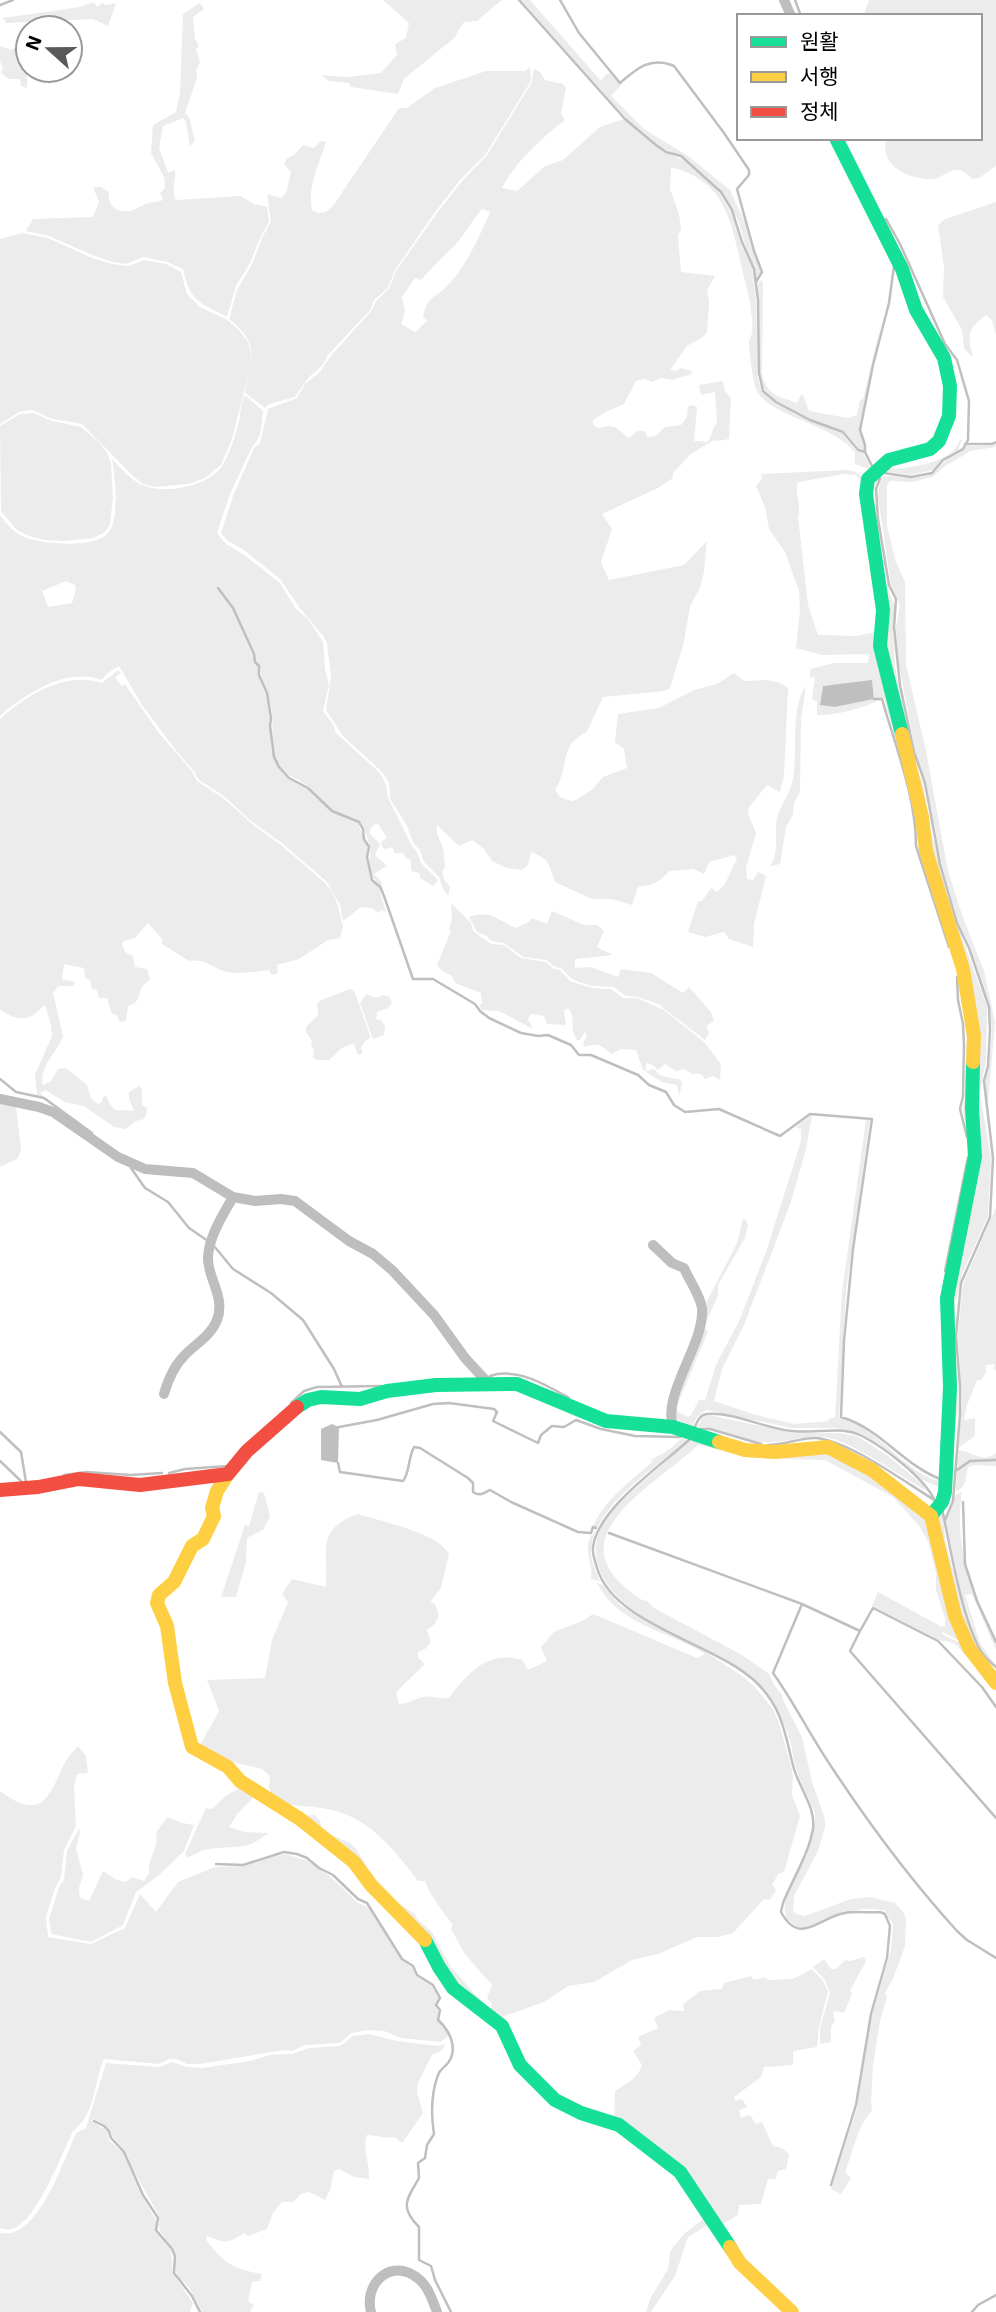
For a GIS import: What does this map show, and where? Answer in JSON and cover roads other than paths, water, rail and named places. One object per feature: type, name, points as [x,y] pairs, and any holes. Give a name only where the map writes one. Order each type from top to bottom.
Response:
[{"type":"street","points":[[837,140],[873,206],[902,269],[916,310],[944,358],[950,386],[948,416],[939,442],[930,449],[889,460],[868,479],[866,494],[883,610],[880,646],[922,817],[926,851],[963,969],[974,1036],[972,1109],[975,1157],[947,1298],[950,1387],[945,1492],[942,1502],[931,1516]]},
{"type":"street","points":[[0,1099],[53,1112],[129,1163],[145,1169],[193,1173],[233,1198],[295,1201],[392,1270],[419,1298],[465,1358],[488,1383]]},
{"type":"street","points":[[164,1394],[176,1365],[210,1331],[217,1320],[218,1293],[207,1259],[220,1220],[233,1198]]},
{"type":"street","points":[[653,1245],[671,1263],[684,1268],[702,1309],[692,1351],[670,1411],[673,1427]]},
{"type":"street","points":[[792,2312],[740,2263],[680,2172],[620,2125],[555,2100],[520,2065],[502,2026],[453,1988],[423,1937],[404,1915],[371,1885],[354,1862],[300,1819],[240,1781],[228,1767],[192,1747],[175,1683],[167,1626],[157,1603],[159,1595],[174,1582],[192,1546],[203,1539],[214,1516],[212,1508],[218,1491],[228,1474],[247,1451],[287,1414],[308,1400],[321,1397],[360,1399],[412,1387],[506,1383],[530,1389],[606,1421],[673,1427],[745,1450],[775,1452],[828,1447],[872,1470],[931,1516],[955,1616],[969,1648],[996,1683]]},
{"type":"street","points":[[0,1490],[38,1487],[79,1479],[140,1485],[200,1480],[228,1474]]},
{"type":"street","points":[[372,2312],[370,2294],[374,2284],[388,2273],[397,2272],[414,2275],[422,2283],[437,2312]]},
{"type":"waterway","points":[[0,5],[13,0]]},
{"type":"waterway","points":[[519,0],[625,119],[666,152],[681,156],[721,192],[732,210],[754,269],[758,300],[759,373],[763,391],[776,402],[810,420],[843,432],[858,450],[865,452],[872,466]]},
{"type":"waterway","points":[[560,0],[579,33],[620,83],[638,68],[651,63],[674,66],[724,133],[749,170],[749,175],[737,189],[762,272],[756,282]]},
{"type":"waterway","points":[[795,0],[800,14]]},
{"type":"waterway","points":[[884,473],[911,477],[932,473],[943,460],[963,449],[968,440],[969,401],[957,360],[945,344],[886,219]]},
{"type":"waterway","points":[[865,452],[860,430],[889,303],[894,266]]},
{"type":"waterway","points":[[965,444],[996,442]]},
{"type":"waterway","points":[[880,478],[876,489],[878,519],[889,585],[896,599],[894,627],[900,685],[914,752],[925,783],[940,864],[957,923],[969,948],[989,1007],[988,1066],[984,1081],[993,1158],[990,1217],[961,1283],[956,1336],[960,1414],[953,1501],[945,1520]]},
{"type":"waterway","points":[[218,588],[233,608],[259,666],[259,675],[267,693],[274,757],[289,778],[308,788],[332,811],[359,822],[369,847],[367,857],[372,880],[380,887],[384,896],[413,979],[433,979],[475,1004],[489,1018],[521,1033],[548,1035],[571,1045],[579,1055],[591,1055],[638,1075],[649,1085],[666,1092],[674,1105],[685,1112],[719,1109],[780,1136],[810,1114],[872,1119],[853,1249],[844,1341],[841,1417],[868,1429],[914,1465],[940,1479]]},
{"type":"waterway","points":[[874,699],[882,699],[909,790],[916,846],[949,947]]},
{"type":"waterway","points":[[957,977],[964,1045],[963,1096],[960,1109],[967,1137]]},
{"type":"waterway","points":[[0,1079],[16,1092],[44,1098],[92,1133]]},
{"type":"waterway","points":[[945,1271],[968,1157]]},
{"type":"waterway","points":[[131,1168],[145,1188],[168,1202],[189,1228],[208,1241]]},
{"type":"waterway","points":[[214,1246],[233,1269],[271,1293],[303,1320],[334,1369],[342,1387]]},
{"type":"waterway","points":[[490,1376],[521,1376],[569,1398]]},
{"type":"waterway","points":[[291,1403],[304,1391],[317,1387],[381,1386]]},
{"type":"waterway","points":[[339,1427],[377,1420],[433,1404],[449,1403],[494,1409],[497,1412],[493,1421],[538,1443],[541,1435],[552,1426],[564,1427],[576,1420],[601,1429],[635,1436],[680,1437]]},
{"type":"waterway","points":[[694,1429],[702,1416],[716,1414],[792,1431],[836,1430],[854,1433],[892,1455],[929,1490],[934,1499]]},
{"type":"waterway","points":[[700,1429],[710,1429],[761,1444]]},
{"type":"waterway","points":[[0,1432],[21,1452],[26,1482]]},
{"type":"waterway","points":[[768,1445],[811,1438],[830,1441],[861,1455],[936,1501]]},
{"type":"waterway","points":[[690,1439],[632,1488],[606,1517],[597,1532],[593,1555],[607,1588],[623,1604],[644,1619],[738,1669],[757,1683],[773,1703],[813,1821],[808,1848],[783,1903],[781,1912],[788,1922],[803,1929],[845,1913],[880,1912],[885,1914],[890,1926],[887,1958],[871,2014],[856,2105],[831,2185]]},
{"type":"waterway","points":[[338,1463],[340,1472],[403,1481],[414,1447],[420,1448],[468,1478],[473,1483],[473,1492],[482,1494],[490,1490],[578,1532],[591,1533],[593,1527],[596,1528]]},
{"type":"waterway","points":[[957,1470],[970,1461],[996,1460]]},
{"type":"waterway","points":[[0,1461],[23,1483]]},
{"type":"waterway","points":[[169,1473],[228,1466]]},
{"type":"waterway","points":[[64,1475],[86,1472],[131,1475],[162,1473]]},
{"type":"waterway","points":[[963,1502],[965,1564],[977,1601],[996,1642]]},
{"type":"waterway","points":[[942,1509],[971,1630],[982,1652],[996,1667]]},
{"type":"waterway","points":[[609,1533],[802,1604],[860,1631],[850,1651],[996,1818]]},
{"type":"waterway","points":[[802,1604],[773,1673],[842,1782],[905,1869],[957,1931],[996,1958]]},
{"type":"waterway","points":[[860,1631],[873,1608],[938,1641],[982,1687],[996,1707]]},
{"type":"waterway","points":[[216,1864],[243,1865],[284,1852],[307,1858],[333,1875],[358,1899],[367,1903],[402,1959],[413,1966],[417,1975],[433,1985],[440,1998],[436,2005],[440,2010],[438,2020],[449,2034],[453,2051],[436,2082],[432,2104],[434,2134],[427,2145],[425,2158],[418,2163],[419,2178],[409,2197],[407,2208],[419,2227],[419,2260],[431,2266],[451,2312]]},
{"type":"waterway","points":[[94,2121],[109,2131],[111,2138],[124,2152],[143,2195],[158,2218],[156,2230],[175,2256],[174,2273],[192,2296],[200,2312]]},
{"type":"waterway","points":[[972,2312],[978,2305],[996,2295]]}]
